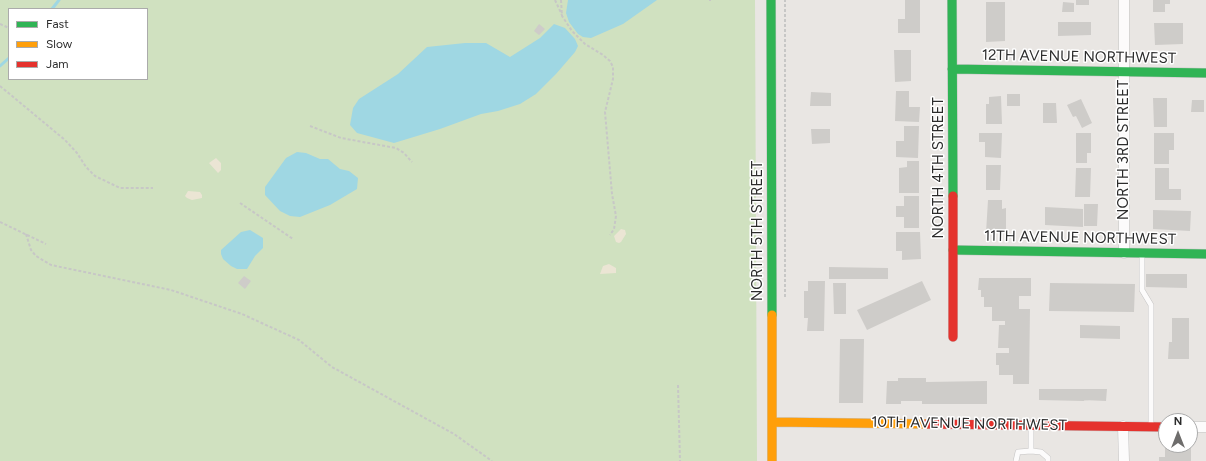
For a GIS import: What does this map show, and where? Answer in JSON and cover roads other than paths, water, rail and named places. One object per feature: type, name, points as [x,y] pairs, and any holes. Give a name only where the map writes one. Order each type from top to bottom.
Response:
[{"type":"street","name":"NORTH 5TH STREET","points":[[771,0],[772,461]]},
{"type":"street","name":"NORTH 4TH STREET","points":[[952,0],[953,337]]},
{"type":"street","name":"NORTH 3RD STREET","points":[[1124,0],[1124,252]]},
{"type":"street","name":"12TH AVENUE NORTHWEST","points":[[952,69],[1206,73]]},
{"type":"street","name":"11TH AVENUE NORTHWEST","points":[[953,250],[1206,254]]},
{"type":"street","name":"10TH AVENUE NORTHWEST","points":[[772,422],[1158,426]]},
{"type":"street","points":[[1124,426],[1124,461]]},
{"type":"lane","points":[[1142,253],[1142,290],[1151,305],[1151,426]]},
{"type":"lane","points":[[1031,425],[1031,450]]},
{"type":"lane","points":[[1016,461],[1018,452],[1031,450],[1041,452],[1048,458],[1048,461]]},
{"type":"water","points":[[568,0],[657,0],[623,24],[591,38],[583,37],[578,34],[569,22],[566,13]]},
{"type":"water","points":[[554,24],[565,28],[575,39],[578,46],[575,52],[556,74],[536,94],[520,104],[498,111],[481,114],[440,129],[394,143],[357,133],[350,125],[353,108],[359,99],[398,74],[427,47],[465,43],[486,43],[510,57],[540,38]]},
{"type":"water","points":[[297,152],[306,153],[320,159],[328,159],[340,169],[349,171],[358,178],[357,189],[330,205],[300,217],[290,216],[280,211],[265,195],[265,187],[286,158]]},
{"type":"water","points":[[250,230],[263,238],[263,248],[255,256],[247,269],[237,269],[223,259],[221,250],[241,232]]},
{"type":"waterway","points":[[53,8],[59,0]]},
{"type":"waterway","points":[[0,66],[8,59]]}]
